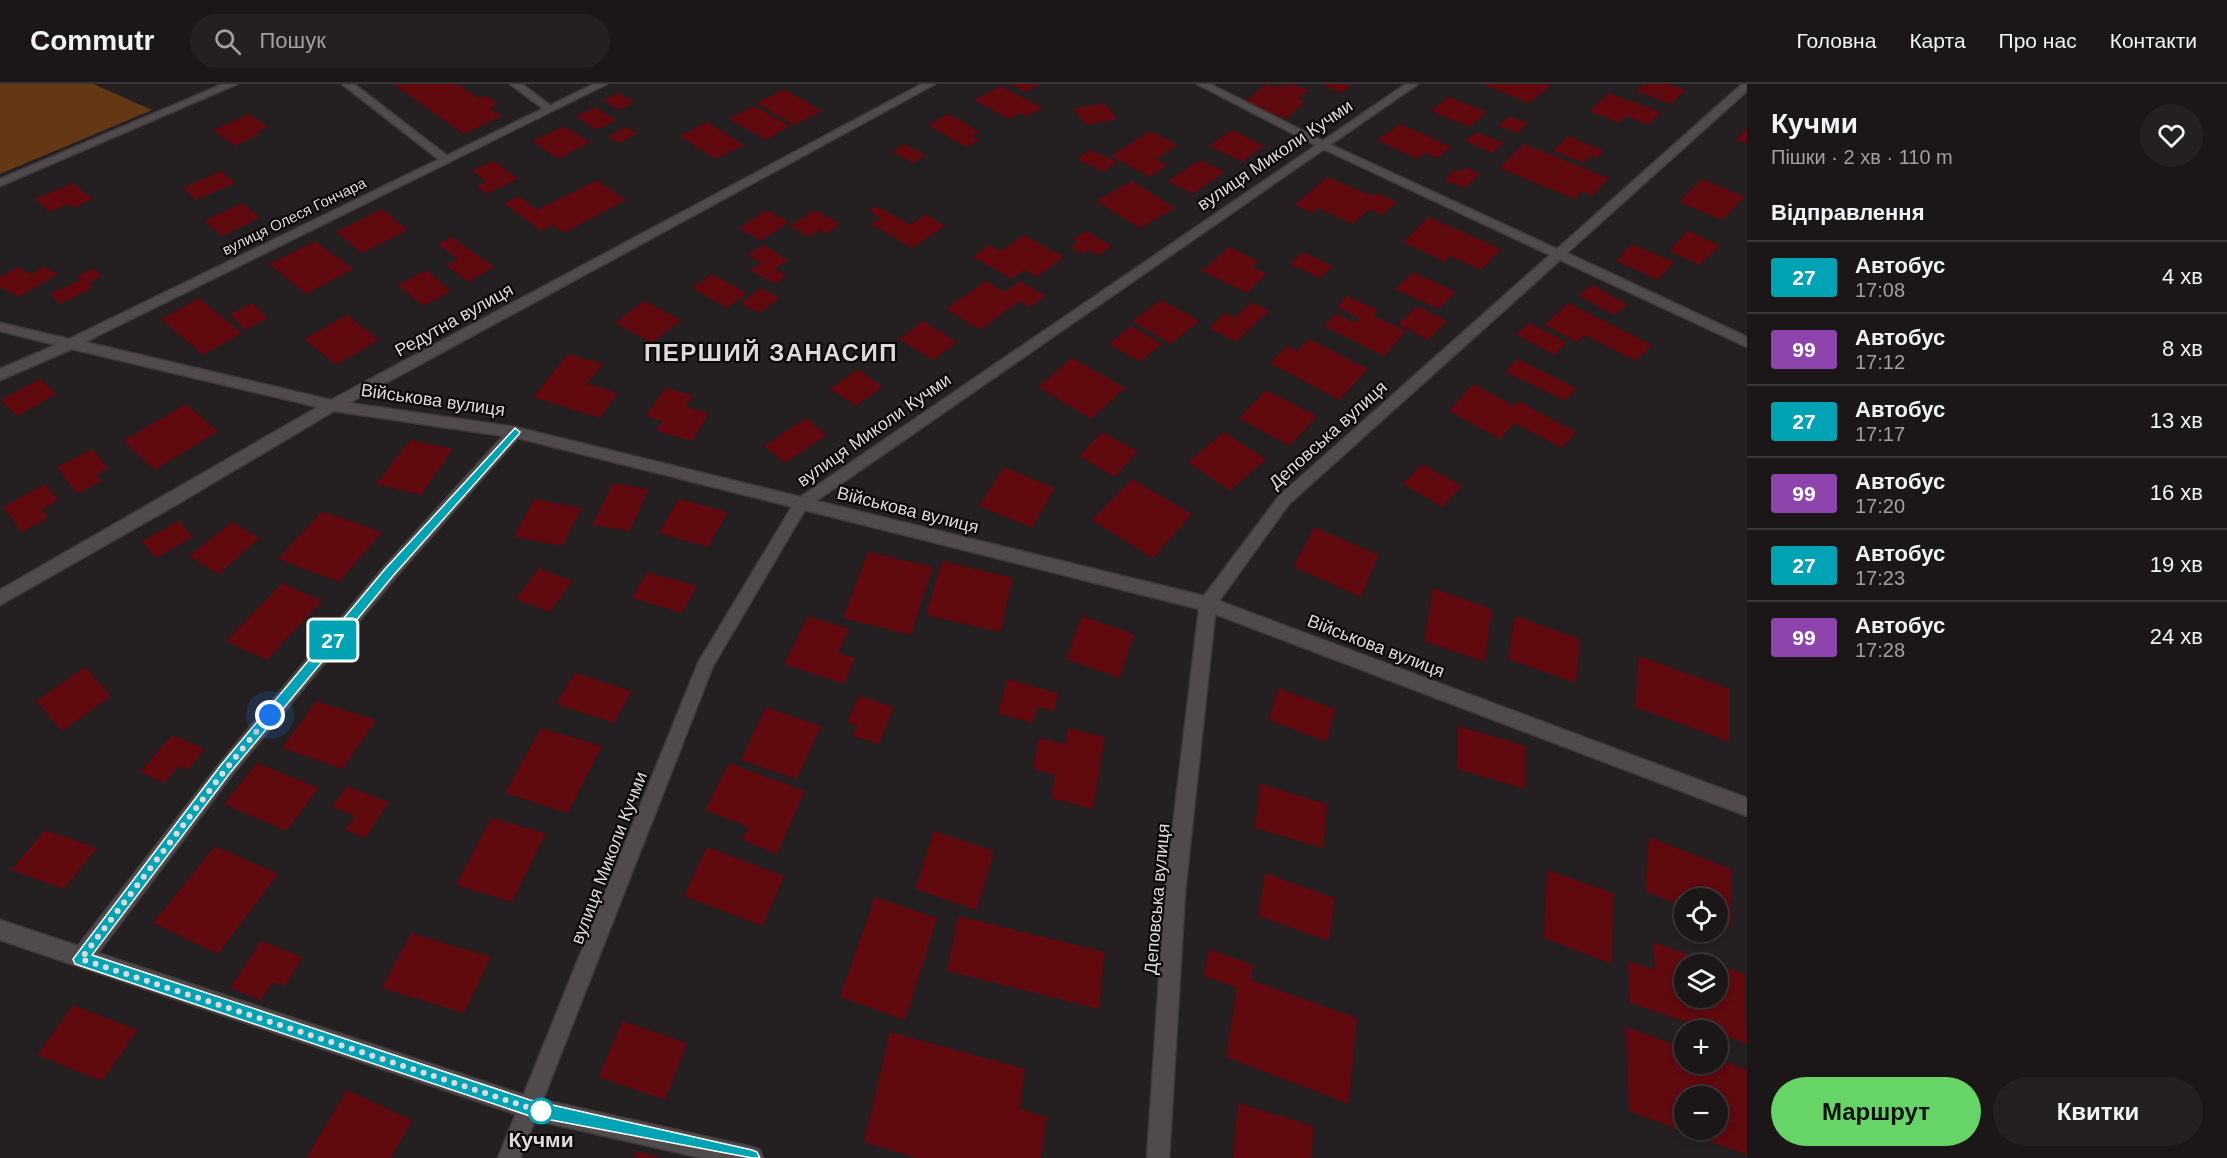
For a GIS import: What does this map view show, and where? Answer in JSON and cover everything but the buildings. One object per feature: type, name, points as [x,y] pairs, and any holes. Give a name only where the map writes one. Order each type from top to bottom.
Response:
[{"type":"street","points":[[0,183],[232,84]]},
{"type":"street","points":[[346,84],[446,159]]},
{"type":"street","points":[[515,84],[550,109]]},
{"type":"street","name":"вулиця Олеся Гончара","points":[[0,375],[68,345],[602,84]]},
{"type":"street","name":"Редутна вулиця","points":[[0,598],[169,502],[289,429],[797,153],[930,84]]},
{"type":"street","points":[[1202,84],[1323,145],[1747,342]]},
{"type":"street","name":"вулиця Миколи Кучми","points":[[509,1158],[706,663],[801,504],[1413,84]]},
{"type":"street","name":"Деповська вулиця","points":[[1158,1158],[1175,892],[1208,604],[1284,500],[1747,85]]},
{"type":"street","name":"Військова вулиця","points":[[0,327],[68,345],[335,406],[515,432],[1208,604],[1747,807]]},
{"type":"street","points":[[81,959],[226,769],[389,573],[515,432]]},
{"type":"street","points":[[0,930],[530,1108],[752,1158]]},
{"type":"shaded area","points":[[0,84],[93,84],[152,110],[0,174]]},
{"type":"bus line","name":"27","points":[[515,432],[389,573],[226,769],[81,959],[530,1108],[752,1158]]},
{"type":"place","name":"Кучми","points":[[541,1111]]},
{"type":"district","name":"ПЕРШИЙ ЗАНАСИП","points":[[771,352]]},
{"type":"route","points":[[270,715],[81,959],[530,1108],[552,1113],[541,1111]]}]
